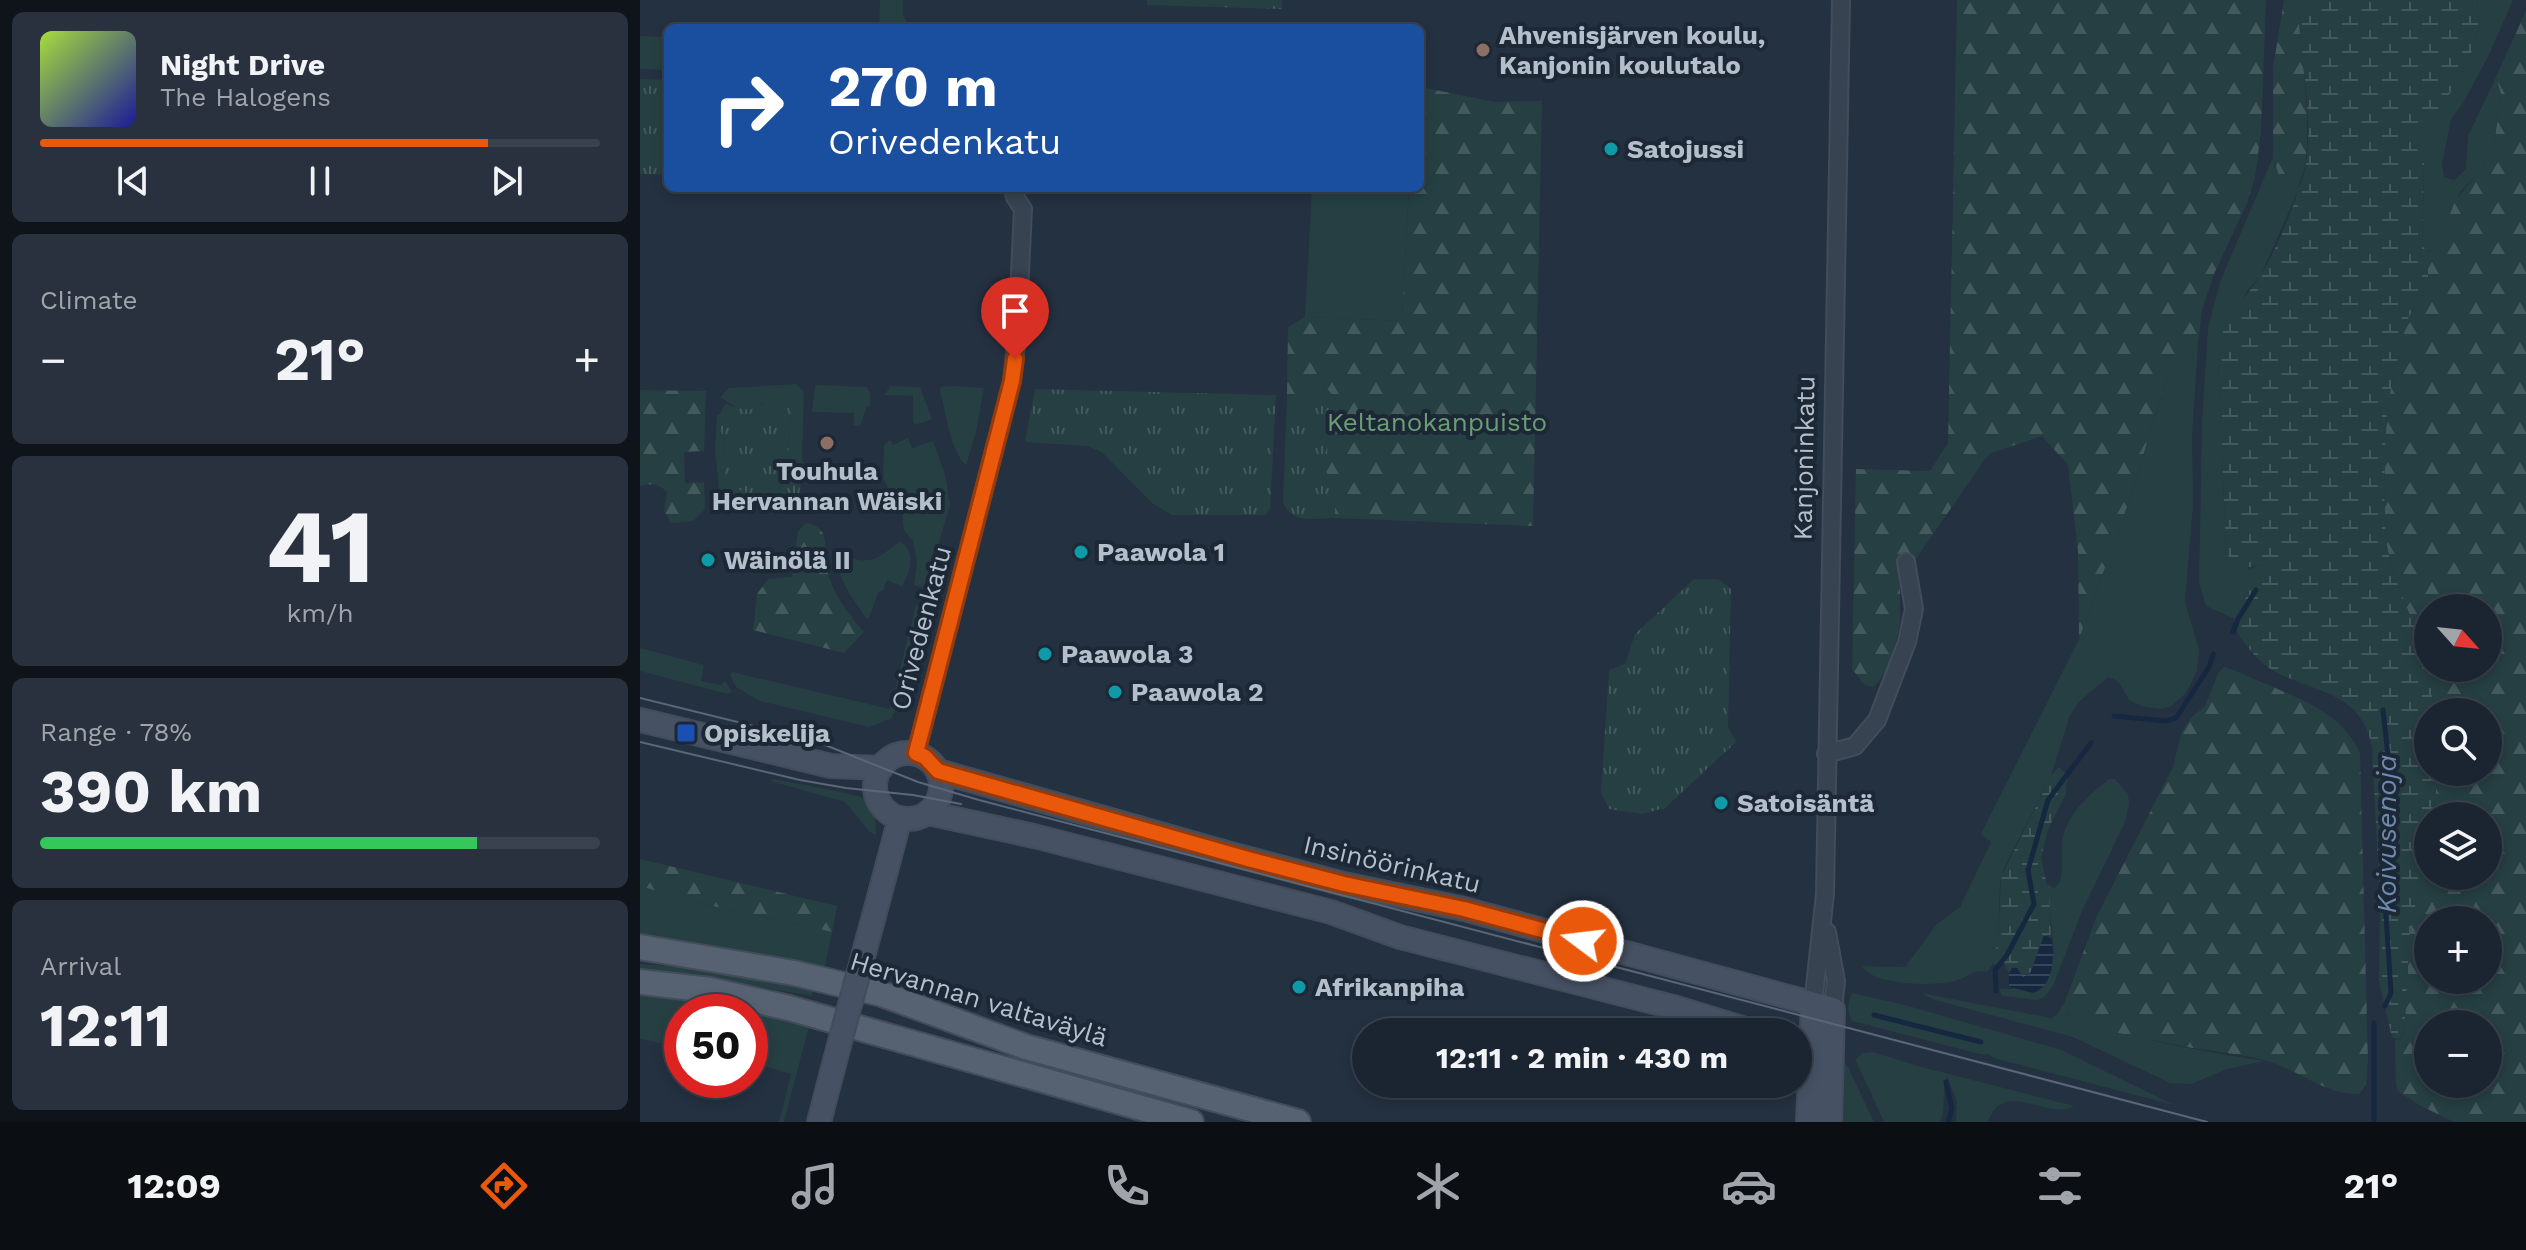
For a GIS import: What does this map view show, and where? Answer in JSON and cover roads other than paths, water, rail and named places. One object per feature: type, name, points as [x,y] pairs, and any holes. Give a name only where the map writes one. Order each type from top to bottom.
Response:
[{"type":"main road","points":[[640,720],[878,778]]},
{"type":"main road","points":[[916,753],[925,757],[938,771],[942,789],[939,799],[928,813],[900,818],[883,807],[878,778],[896,755],[916,753]]},
{"type":"main road","name":"Insinöörinkatu","points":[[938,771],[1227,853],[1344,884],[1464,909],[1823,1007]]},
{"type":"main road","points":[[928,813],[1034,836],[1331,912],[1400,937],[1709,1018]]},
{"type":"main road","points":[[819,1122],[900,818]]},
{"type":"main road","points":[[640,941],[676,953]]},
{"type":"main road","name":"Hervannan valtaväylä","points":[[640,947],[794,973],[882,994],[1026,1047],[1298,1122]]},
{"type":"main road","points":[[640,982],[710,990],[789,1008],[1191,1122]]},
{"type":"main road","name":"Kanjoninkatu","points":[[1808,1122],[1813,1048],[1823,1007]]},
{"type":"main road","name":"Kanjoninkatu","points":[[1813,1048],[1830,1122]]},
{"type":"street","name":"Kanjoninkatu","points":[[1823,1007],[1836,981],[1824,918],[1841,0]]},
{"type":"street","name":"Orivedenkatu","points":[[916,753],[1012,381],[1023,209],[1014,192]]},
{"type":"street","points":[[1826,754],[1855,746],[1877,720],[1907,642],[1914,609],[1906,562]]},
{"type":"water","points":[[2044,935],[2051,938],[2053,953],[2045,984],[2033,993],[2009,987],[2012,968],[2017,968],[2023,977],[2030,974]]},
{"type":"waterway","points":[[2233,632],[2256,590]]},
{"type":"waterway","points":[[2114,716],[2166,721],[2176,718],[2209,667],[2213,654]]},
{"type":"waterway","name":"Koivusenoja","points":[[2383,710],[2389,765],[2382,854],[2391,993],[2385,1006]]},
{"type":"waterway","points":[[1996,991],[1995,970],[2007,955],[2034,904],[2028,870],[2048,800],[2091,743]]},
{"type":"waterway","points":[[1874,1015],[1981,1042]]},
{"type":"waterway","name":"Koivusenoja","points":[[2374,1023],[2374,1122]]},
{"type":"waterway","points":[[1946,1082],[1952,1109],[1948,1122]]},
{"type":"tram line","points":[[640,698],[815,741],[918,782],[979,800],[2207,1122]]},
{"type":"tram line","points":[[640,742],[800,780],[961,804]]},
{"type":"place","name":"Ahvenisjärven koulu, Kanjonin koulutalo","points":[[1483,50]]},
{"type":"place","name":"Satojussi","points":[[1611,149]]},
{"type":"place","name":"Touhula Hervannan Wäiski","points":[[827,443]]},
{"type":"place","name":"Paawola 1","points":[[1081,552]]},
{"type":"place","name":"Wäinölä II","points":[[708,560]]},
{"type":"place","name":"Paawola 3","points":[[1045,654]]},
{"type":"place","name":"Paawola 2","points":[[1115,692]]},
{"type":"place","name":"Opiskelija","points":[[686,733]]},
{"type":"place","name":"Satoisäntä","points":[[1721,803]]},
{"type":"place","name":"Afrikanpiha","points":[[1299,987]]},
{"type":"park label","name":"Keltanokanpuisto","points":[[1437,422]]}]
